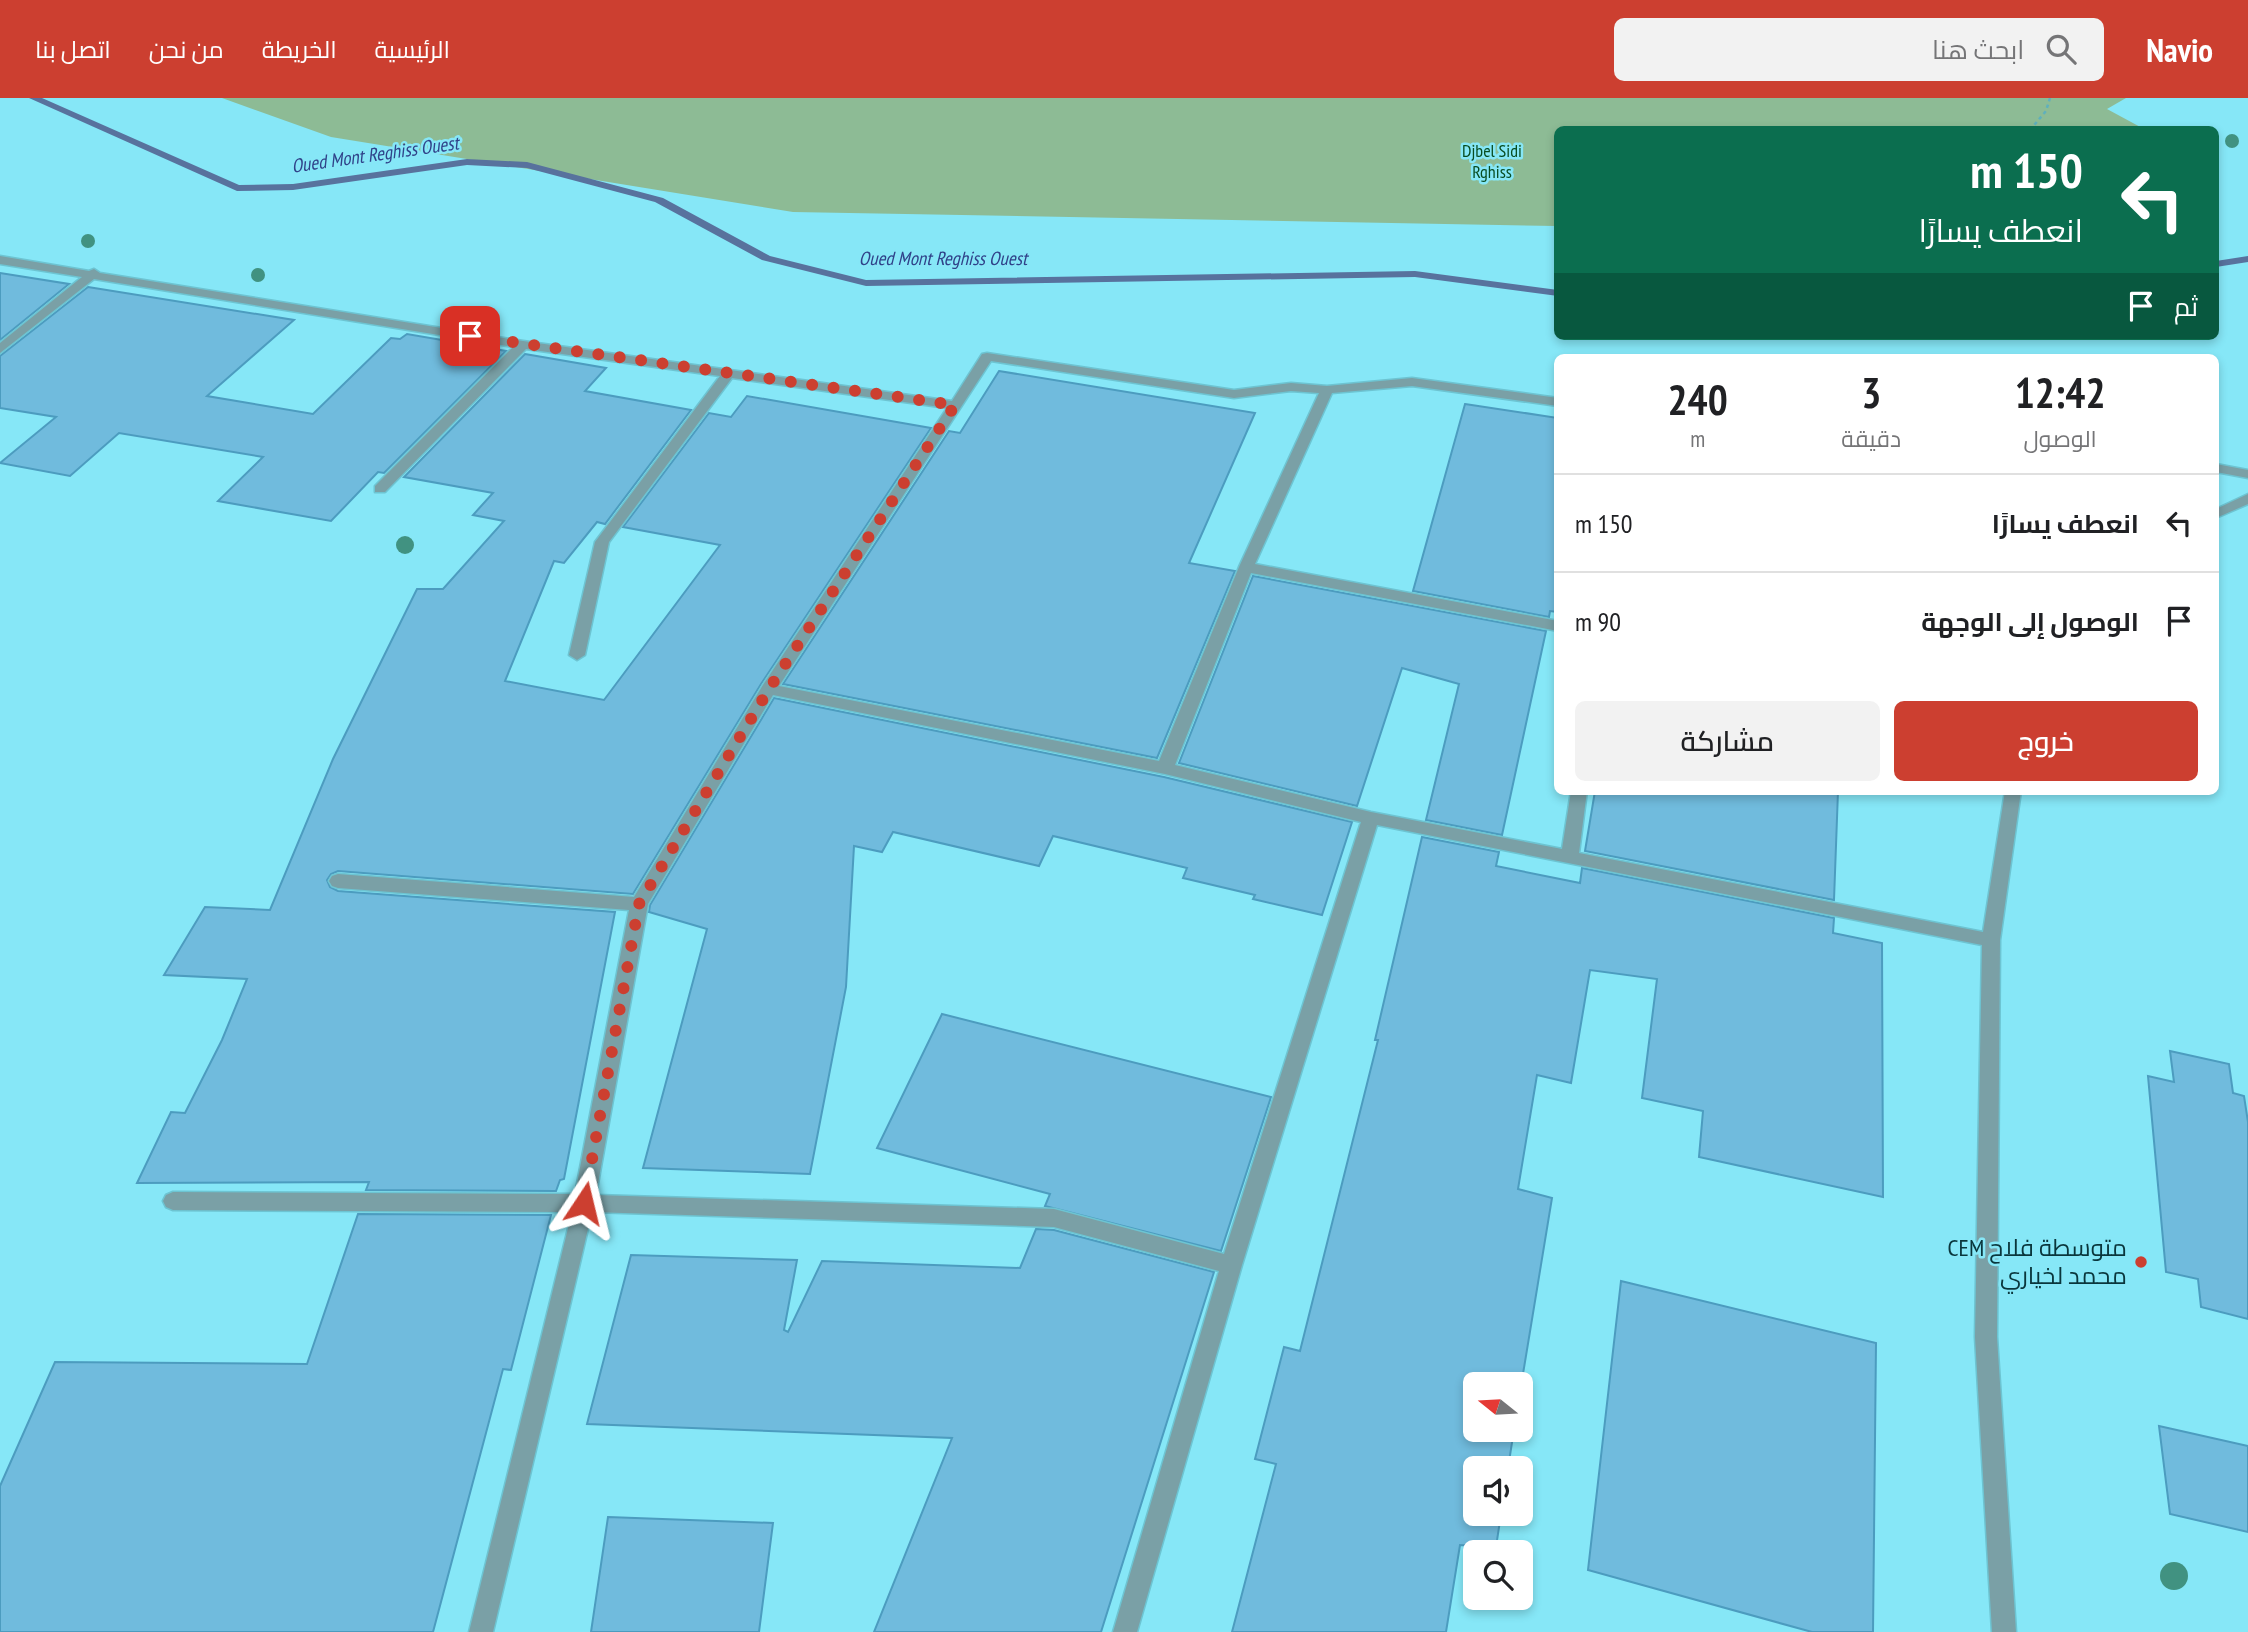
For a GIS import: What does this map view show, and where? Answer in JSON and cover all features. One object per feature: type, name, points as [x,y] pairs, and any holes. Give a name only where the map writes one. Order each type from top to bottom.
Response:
[{"type":"street","points":[[0,260],[94,273],[523,345],[955,405]]},
{"type":"street","points":[[0,349],[94,273]]},
{"type":"street","points":[[380,489],[523,345]]},
{"type":"street","points":[[481,1632],[584,1203],[639,904],[769,689],[987,357],[1234,394],[1291,387],[1327,390],[1412,382],[1554,401]]},
{"type":"street","points":[[577,655],[602,542],[728,374]]},
{"type":"street","points":[[1165,768],[1246,566],[1327,390]]},
{"type":"street","points":[[2219,469],[2248,474]]},
{"type":"street","points":[[2219,512],[2248,498]]},
{"type":"street","points":[[1246,566],[1554,625]]},
{"type":"street","points":[[769,689],[1165,768],[1371,818],[1991,940]]},
{"type":"street","points":[[1570,856],[1578,795]]},
{"type":"street","points":[[2004,1632],[1986,1338],[1991,940],[2012,795]]},
{"type":"street","points":[[1125,1632],[1231,1265],[1371,818]]},
{"type":"street","points":[[338,881],[639,904]]},
{"type":"street","points":[[173,1201],[584,1203],[1054,1218],[1231,1265]]},
{"type":"path","points":[[2034,126],[2046,111],[2050,98]]},
{"type":"green space","name":"Djbel Sidi Rghiss","points":[[222,98],[2126,98],[2107,109],[2138,126],[1554,126],[1554,226],[793,212],[331,137]]},
{"type":"building","points":[[0,273],[69,284],[0,340]]},
{"type":"building","points":[[88,287],[294,320],[207,396],[313,414],[391,338],[400,339],[407,334],[506,351],[384,473],[378,472],[331,521],[218,501],[263,457],[119,433],[70,476],[0,463],[56,417],[0,408],[0,356]]},
{"type":"building","points":[[525,354],[606,368],[585,391],[691,410],[605,524],[597,522],[564,563],[554,561],[505,681],[604,700],[720,545],[623,527],[709,413],[731,417],[747,396],[931,428],[761,684],[633,894],[338,871],[331,874],[327,880],[330,887],[338,891],[615,912],[564,1179],[560,1180],[556,1191],[366,1190],[369,1182],[137,1183],[171,1112],[185,1113],[222,1040],[247,979],[164,975],[205,907],[270,910],[333,759],[417,589],[443,589],[504,521],[473,515],[493,493],[404,477]]},
{"type":"building","points":[[999,371],[1255,413],[1189,563],[1235,571],[1157,758],[783,684],[949,431],[960,433]]},
{"type":"building","points":[[1465,404],[1554,417],[1554,612],[1550,611],[1549,617],[1413,591]]},
{"type":"building","points":[[1253,576],[1546,631],[1502,835],[1426,820],[1459,684],[1402,668],[1357,806],[1179,763]]},
{"type":"building","points":[[774,698],[1164,777],[1352,822],[1322,915],[1253,899],[1255,895],[1183,878],[1187,868],[1053,836],[1039,866],[893,832],[882,852],[854,846],[846,987],[810,1174],[643,1168],[707,929],[649,912],[650,905]]},
{"type":"building","points":[[1594,795],[1838,795],[1834,900],[1585,851]]},
{"type":"building","points":[[1422,837],[1499,852],[1496,866],[1580,883],[1582,868],[1834,918],[1833,933],[1882,943],[1883,1197],[1699,1157],[1703,1111],[1642,1098],[1657,979],[1590,970],[1571,1083],[1537,1075],[1518,1189],[1552,1198],[1523,1372],[1463,1372],[1463,1442],[1512,1442],[1510,1456],[1463,1456],[1463,1526],[1499,1526],[1497,1540],[1463,1540],[1463,1545],[1460,1545],[1446,1632],[1232,1632],[1276,1464],[1255,1459],[1284,1347],[1300,1351],[1378,1040],[1375,1040]]},
{"type":"building","points":[[942,1014],[1271,1097],[1221,1251],[1045,1206],[1050,1194],[877,1148]]},
{"type":"building","points":[[2170,1051],[2229,1064],[2233,1093],[2244,1096],[2248,1122],[2248,1319],[2201,1307],[2198,1279],[2166,1272],[2148,1076],[2174,1082]]},
{"type":"building","points":[[358,1214],[551,1215],[511,1370],[503,1369],[433,1632],[0,1632],[0,1486],[55,1362],[307,1364]]},
{"type":"building","points":[[1036,1229],[1054,1230],[1214,1272],[1101,1632],[874,1632],[952,1438],[587,1424],[631,1255],[797,1260],[784,1330],[788,1332],[822,1261],[1020,1268]]},
{"type":"building","points":[[1621,1281],[1876,1343],[1873,1632],[1812,1632],[1588,1570]]},
{"type":"building","points":[[2159,1426],[2248,1446],[2248,1532],[2170,1514]]},
{"type":"building","points":[[608,1517],[773,1523],[759,1632],[591,1632]]},
{"type":"waterway","name":"Oued Mont Reghiss Ouest","points":[[34,98],[237,188],[293,187],[467,162],[527,165],[659,200],[766,258],[866,283],[1415,274],[1554,292]]},
{"type":"waterway","name":"Oued Mont Reghiss Ouest","points":[[2219,264],[2248,259]]},
{"type":"place","name":"CEM متوسطة فلاح محمد لخياري","points":[[2141,1262]]},
{"type":"route","points":[[470,336],[955,405],[769,689],[639,904],[584,1203]]}]
